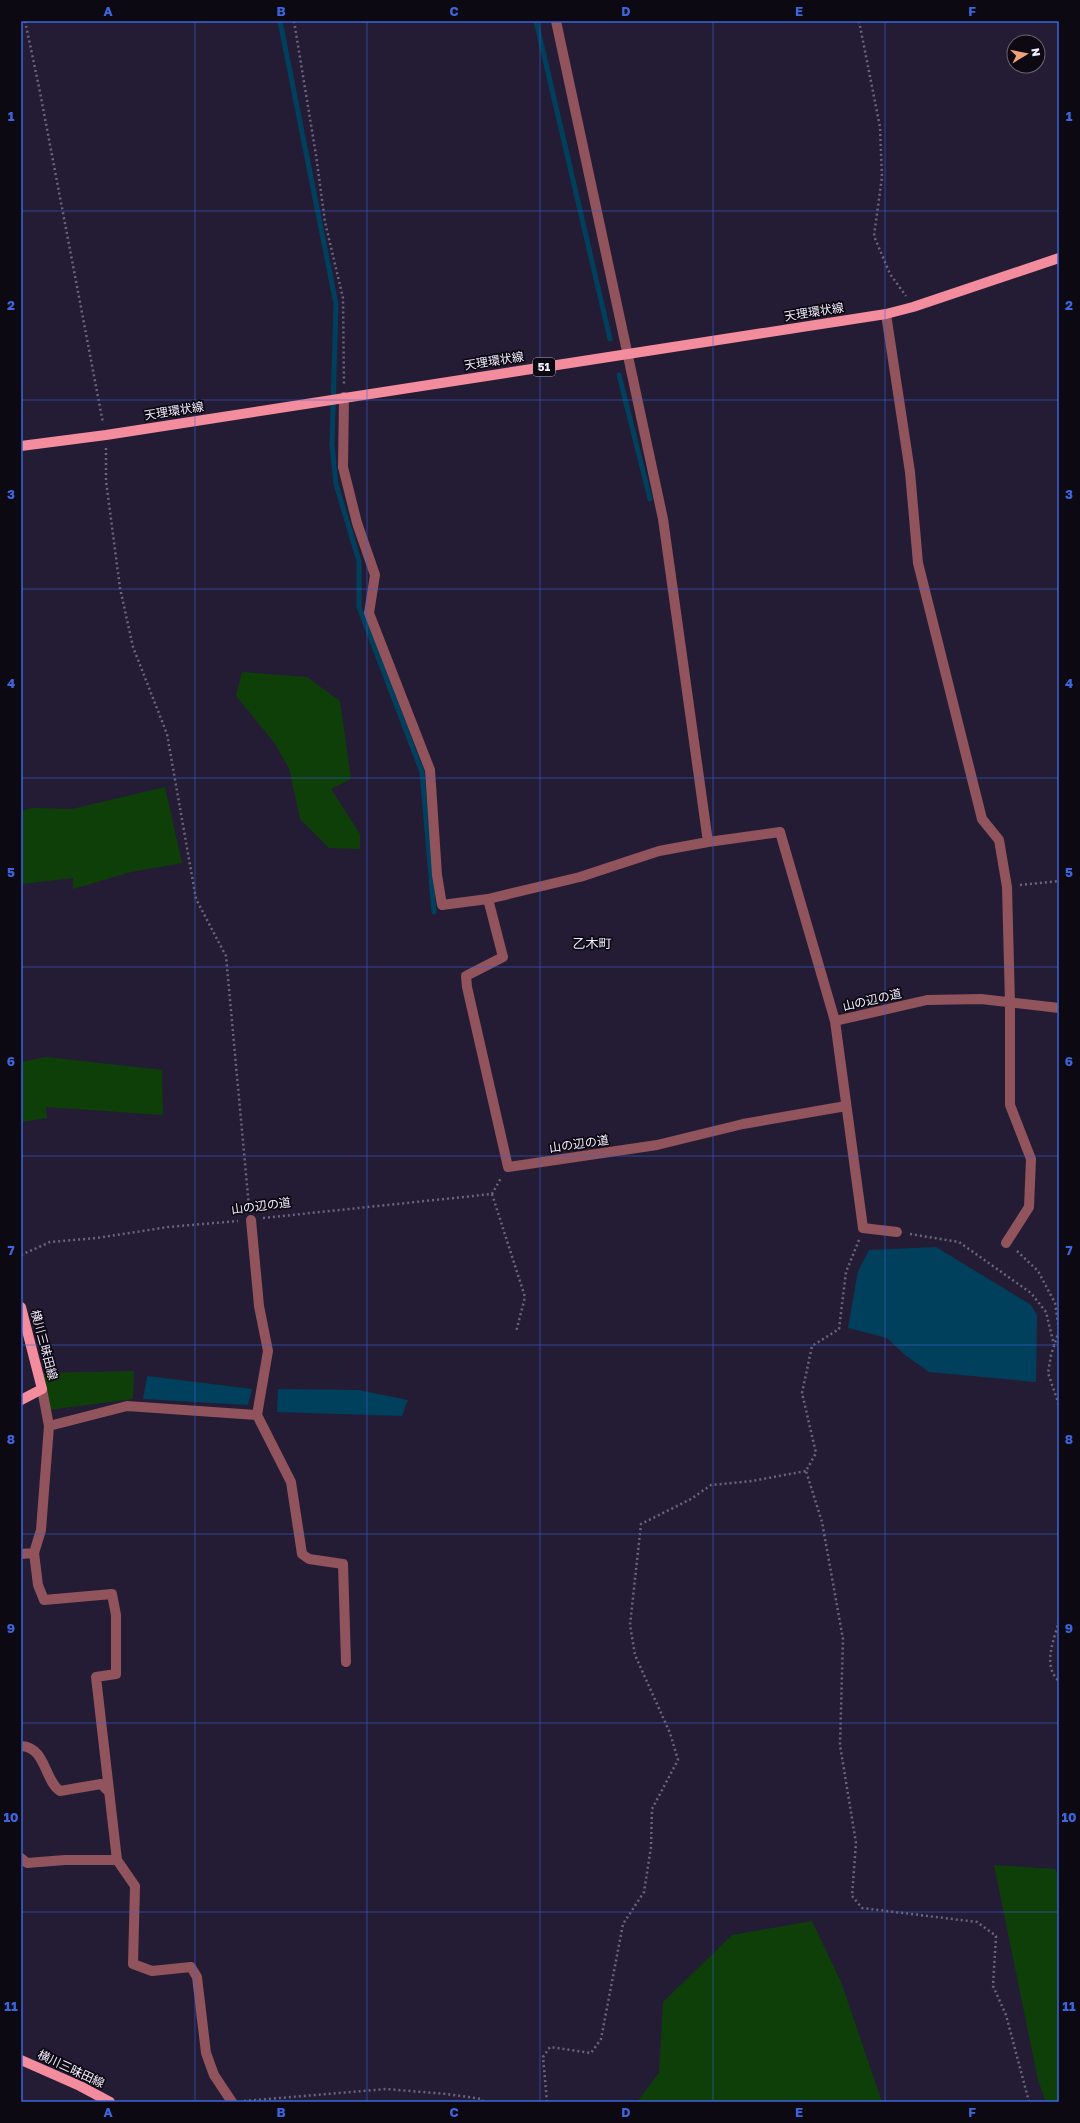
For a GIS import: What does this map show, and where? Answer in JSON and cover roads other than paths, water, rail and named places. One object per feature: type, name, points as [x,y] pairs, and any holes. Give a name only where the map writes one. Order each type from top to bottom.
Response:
[{"type":"main road","name":"天理環状線","points":[[21,446],[106,435],[886,314],[913,307],[1059,258]]},
{"type":"main road","name":"横川三昧田線","points":[[21,1307],[42,1389],[21,1400]]},
{"type":"main road","name":"横川三昧田線","points":[[21,2060],[80,2086],[110,2102]]},
{"type":"street","points":[[556,21],[663,519],[708,842]]},
{"type":"street","points":[[886,314],[910,472],[918,562],[982,819],[999,840],[1007,886],[1010,1003],[1010,1105],[1031,1159],[1029,1206],[1006,1243]]},
{"type":"street","points":[[344,397],[343,467],[356,524],[375,575],[369,613],[430,770],[437,875],[442,905],[488,899],[580,877],[659,851],[708,842],[780,832],[835,1022]]},
{"type":"street","name":"山の辺の道","points":[[488,899],[503,957],[466,976],[467,987],[508,1167],[657,1145],[743,1124],[846,1106],[835,1022],[927,1000],[981,999],[1059,1008]]},
{"type":"street","points":[[846,1106],[863,1228],[897,1232]]},
{"type":"street","points":[[251,1220],[259,1306],[268,1351],[257,1415],[291,1482],[302,1554],[309,1559],[343,1564],[346,1662]]},
{"type":"street","points":[[42,1389],[49,1426],[41,1530],[34,1553],[38,1585],[44,1600],[112,1594],[116,1615],[116,1674],[96,1677],[117,1860],[135,1886],[133,1964],[152,1971],[191,1967],[197,1977],[206,2053],[214,2075],[236,2102]]},
{"type":"street","points":[[49,1426],[127,1406],[257,1415]]},
{"type":"street","points":[[21,1554],[34,1553]]},
{"type":"street","points":[[21,1746],[26,1746],[41,1758],[54,1787],[60,1791],[101,1784],[108,1792]]},
{"type":"street","points":[[21,1858],[27,1863],[65,1860],[117,1860]]},
{"type":"water","points":[[936,1247],[1031,1305],[1037,1315],[1036,1382],[929,1372],[905,1355],[887,1338],[848,1328],[858,1271],[869,1250]]},
{"type":"water","points":[[147,1376],[252,1389],[248,1405],[143,1399]]},
{"type":"water","points":[[278,1389],[358,1390],[408,1400],[402,1416],[277,1412]]},
{"type":"waterway","points":[[280,21],[336,304],[332,445],[336,484],[359,561],[359,607],[422,772],[434,912]]},
{"type":"waterway","points":[[536,21],[610,339]]},
{"type":"waterway","points":[[619,375],[650,499]]},
{"type":"district","name":"乙木町","points":[[592,943]]}]
